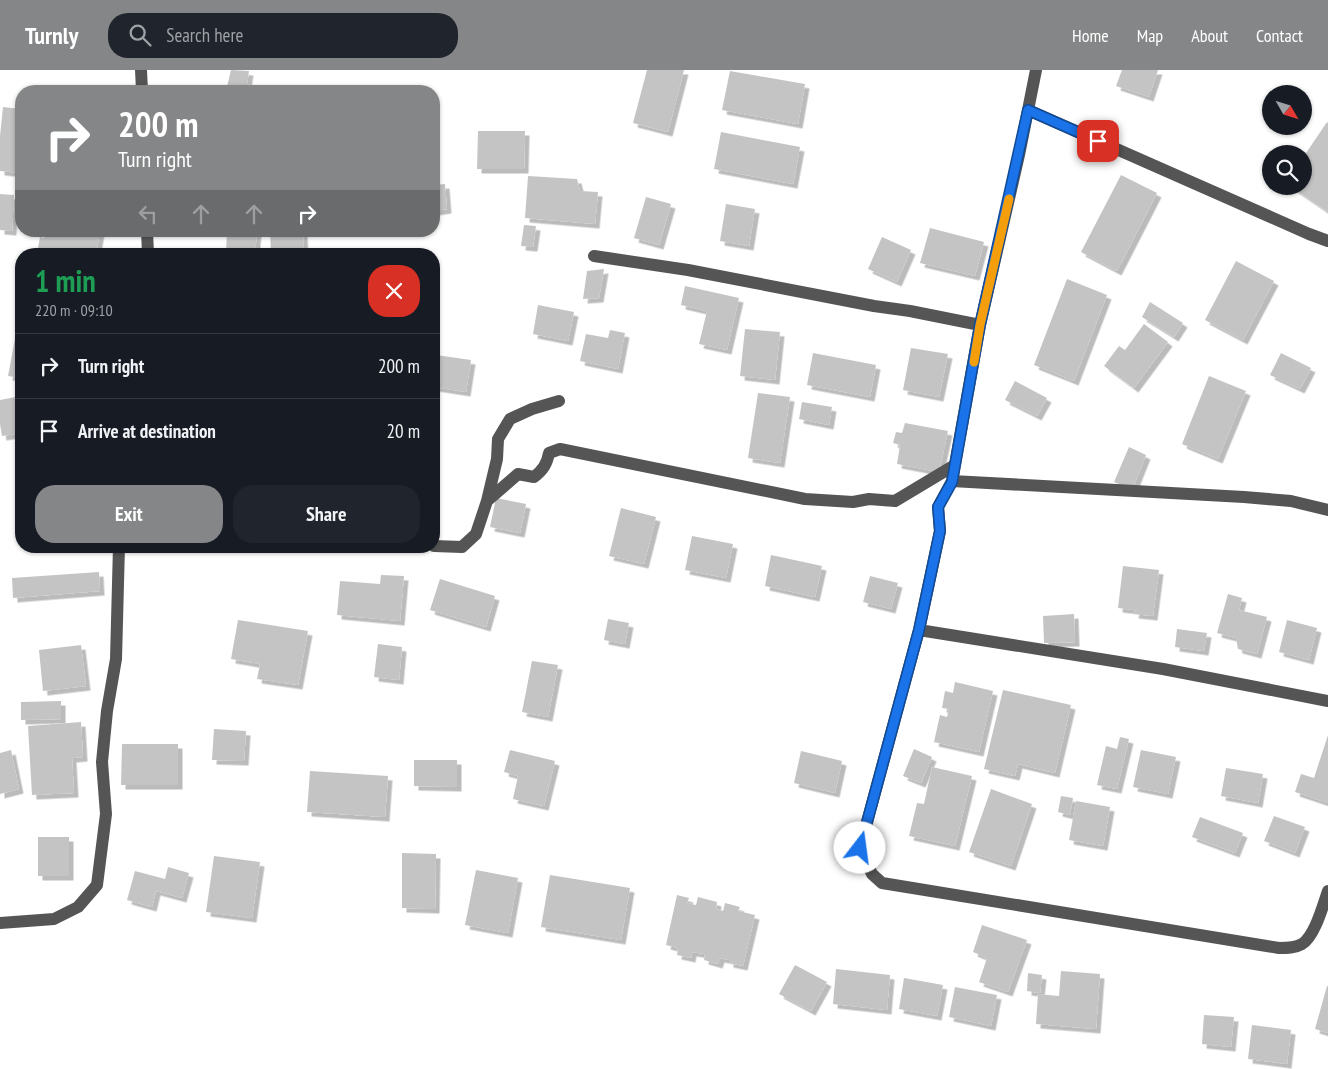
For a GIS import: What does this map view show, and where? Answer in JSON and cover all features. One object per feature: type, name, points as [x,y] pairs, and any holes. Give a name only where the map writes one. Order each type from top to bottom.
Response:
[{"type":"street","points":[[141,70],[142,85]]},
{"type":"street","points":[[1036,70],[980,325],[952,482],[938,507],[940,531],[919,630],[860,848],[872,874],[882,883],[1279,948],[1292,948],[1303,943],[1312,933],[1328,891]]},
{"type":"street","points":[[1028,110],[1308,234],[1328,241]]},
{"type":"street","points":[[594,256],[688,270],[980,325]]},
{"type":"street","points":[[440,546],[462,547],[476,534],[487,501],[497,459],[498,439],[510,419],[532,409],[559,401]]},
{"type":"street","points":[[487,501],[518,474],[534,477],[543,470],[549,452],[560,449],[805,499],[853,502],[869,499],[895,501],[955,465]]},
{"type":"street","points":[[952,482],[1244,496],[1291,501],[1328,510]]},
{"type":"street","points":[[0,923],[54,918],[78,907],[97,885],[106,814],[102,762],[116,660],[119,553]]},
{"type":"street","points":[[919,630],[1163,669],[1328,701]]},
{"type":"building","points":[[231,70],[249,71],[247,84],[250,85],[227,85]]},
{"type":"building","points":[[647,70],[684,70],[668,132],[633,123]]},
{"type":"building","points":[[1122,70],[1158,70],[1149,97],[1116,86]]},
{"type":"building","points":[[730,71],[805,84],[798,124],[722,110]]},
{"type":"building","points":[[3,107],[15,108],[15,172],[0,171],[0,136]]},
{"type":"building","points":[[1327,122],[1328,212],[1303,195],[1312,195],[1311,145]]},
{"type":"building","points":[[478,131],[525,131],[524,169],[477,169]]},
{"type":"building","points":[[721,132],[800,147],[793,184],[714,169]]},
{"type":"building","points":[[1121,175],[1157,193],[1117,271],[1081,252]]},
{"type":"building","points":[[528,176],[577,179],[580,191],[598,192],[595,224],[525,218]]},
{"type":"building","points":[[440,184],[445,184],[447,209],[440,210]]},
{"type":"building","points":[[0,194],[14,195],[12,231],[0,230]]},
{"type":"building","points":[[646,197],[671,204],[659,245],[634,238]]},
{"type":"building","points":[[726,204],[755,209],[749,246],[720,241]]},
{"type":"building","points":[[524,225],[536,226],[533,247],[521,246]]},
{"type":"building","points":[[930,228],[984,242],[975,276],[920,263]]},
{"type":"building","points":[[40,237],[99,237],[97,248],[38,248]]},
{"type":"building","points":[[227,237],[256,237],[256,248],[226,248]]},
{"type":"building","points":[[270,237],[303,237],[304,248],[271,248]]},
{"type":"building","points":[[882,237],[911,250],[897,282],[868,269]]},
{"type":"building","points":[[1236,261],[1274,281],[1243,340],[1205,320]]},
{"type":"building","points":[[604,269],[599,298],[583,299],[587,271]]},
{"type":"building","points":[[1067,279],[1107,295],[1074,381],[1034,365]]},
{"type":"building","points":[[685,286],[739,298],[727,350],[699,344],[707,311],[681,305]]},
{"type":"building","points":[[1150,302],[1183,323],[1174,337],[1142,317]]},
{"type":"building","points":[[538,305],[574,312],[568,341],[533,334]]},
{"type":"building","points":[[1144,324],[1168,342],[1134,388],[1104,366],[1119,346],[1125,350]]},
{"type":"building","points":[[745,329],[780,332],[775,380],[740,376]]},
{"type":"building","points":[[610,330],[625,333],[618,369],[580,361],[586,334],[608,338]]},
{"type":"building","points":[[15,339],[15,377],[8,376]]},
{"type":"building","points":[[911,348],[948,354],[939,397],[903,390]]},
{"type":"building","points":[[813,353],[876,365],[870,397],[807,385]]},
{"type":"building","points":[[1281,353],[1311,368],[1300,389],[1270,375]]},
{"type":"building","points":[[440,356],[471,360],[466,392],[440,388]]},
{"type":"building","points":[[1209,376],[1246,391],[1218,459],[1182,444]]},
{"type":"building","points":[[1015,381],[1047,398],[1037,416],[1005,400]]},
{"type":"building","points":[[758,393],[790,397],[780,463],[748,458]]},
{"type":"building","points":[[15,397],[15,434],[2,436],[0,400]]},
{"type":"building","points":[[802,402],[832,407],[829,425],[799,419]]},
{"type":"building","points":[[905,423],[948,431],[939,472],[897,464],[900,445],[893,443],[896,432],[902,433]]},
{"type":"building","points":[[1129,447],[1146,455],[1132,490],[1114,482]]},
{"type":"building","points":[[496,498],[526,504],[520,533],[490,527]]},
{"type":"building","points":[[621,508],[656,517],[644,564],[609,556]]},
{"type":"building","points":[[692,536],[733,544],[726,578],[685,570]]},
{"type":"building","points":[[771,555],[822,566],[815,597],[765,586]]},
{"type":"building","points":[[1123,566],[1159,570],[1153,616],[1134,614],[1135,610],[1118,608]]},
{"type":"building","points":[[99,572],[100,591],[13,598],[12,578]]},
{"type":"building","points":[[381,575],[404,576],[400,621],[337,615],[340,581],[380,584]]},
{"type":"building","points":[[870,576],[898,583],[891,609],[863,602]]},
{"type":"building","points":[[440,579],[495,596],[486,627],[430,610]]},
{"type":"building","points":[[1228,594],[1242,598],[1239,610],[1267,617],[1257,654],[1238,649],[1236,638],[1217,633]]},
{"type":"building","points":[[1074,614],[1075,642],[1044,643],[1043,616]]},
{"type":"building","points":[[608,619],[629,623],[625,644],[604,640]]},
{"type":"building","points":[[238,620],[308,631],[298,685],[257,679],[260,664],[231,659]]},
{"type":"building","points":[[1287,620],[1317,628],[1309,660],[1279,652]]},
{"type":"building","points":[[1177,629],[1207,633],[1204,651],[1175,647]]},
{"type":"building","points":[[378,644],[402,647],[399,680],[374,677]]},
{"type":"building","points":[[81,645],[86,686],[43,691],[39,650]]},
{"type":"building","points":[[532,661],[558,665],[548,717],[522,712]]},
{"type":"building","points":[[955,682],[993,691],[979,752],[934,742],[940,715],[947,717],[949,709],[942,708],[945,691],[953,693]]},
{"type":"building","points":[[1003,690],[1071,705],[1055,773],[1018,764],[1015,776],[984,769]]},
{"type":"building","points":[[61,701],[61,719],[21,720],[21,702]]},
{"type":"building","points":[[81,722],[83,757],[72,758],[74,793],[32,795],[28,726]]},
{"type":"building","points":[[214,729],[246,731],[244,761],[212,760]]},
{"type":"building","points":[[1328,735],[1328,803],[1295,792],[1301,774],[1314,778]]},
{"type":"building","points":[[1120,737],[1129,739],[1117,789],[1097,785],[1106,746],[1117,749]]},
{"type":"building","points":[[122,744],[178,744],[178,785],[121,785]]},
{"type":"building","points":[[914,749],[932,757],[921,783],[903,776]]},
{"type":"building","points":[[11,750],[19,789],[0,794],[0,753]]},
{"type":"building","points":[[510,750],[555,761],[544,806],[513,799],[518,776],[504,772]]},
{"type":"building","points":[[1141,750],[1176,757],[1168,794],[1133,787]]},
{"type":"building","points":[[801,751],[842,761],[835,793],[794,783]]},
{"type":"building","points":[[414,760],[457,760],[457,787],[414,786]]},
{"type":"building","points":[[932,767],[972,776],[955,846],[909,836],[917,803],[924,804]]},
{"type":"building","points":[[1226,768],[1263,774],[1258,803],[1221,796]]},
{"type":"building","points":[[310,771],[388,776],[385,817],[307,812]]},
{"type":"building","points":[[991,789],[1032,804],[1011,866],[969,852]]},
{"type":"building","points":[[1061,796],[1073,798],[1070,815],[1058,812]]},
{"type":"building","points":[[1076,801],[1110,807],[1103,846],[1069,840]]},
{"type":"building","points":[[1274,816],[1305,827],[1295,853],[1264,841]]},
{"type":"building","points":[[1200,817],[1243,833],[1235,853],[1192,837]]},
{"type":"building","points":[[38,837],[69,837],[69,876],[38,876]]},
{"type":"building","points":[[402,853],[436,854],[435,909],[402,908]]},
{"type":"building","points":[[214,856],[260,862],[252,918],[206,912]]},
{"type":"building","points":[[168,867],[189,873],[182,898],[156,891],[152,907],[127,900],[135,871],[165,879]]},
{"type":"building","points":[[476,870],[518,878],[508,933],[465,925]]},
{"type":"building","points":[[550,875],[630,888],[621,940],[541,927]]},
{"type":"building","points":[[677,895],[689,898],[687,903],[696,905],[698,897],[717,902],[716,909],[723,911],[725,903],[740,907],[738,911],[755,915],[743,966],[729,963],[729,960],[720,958],[718,964],[704,960],[705,954],[692,952],[691,958],[677,955],[678,948],[666,945]]},
{"type":"building","points":[[982,925],[1027,940],[1008,992],[979,982],[987,958],[973,952]]},
{"type":"building","points":[[795,965],[827,982],[811,1011],[779,994]]},
{"type":"building","points":[[836,969],[890,975],[887,1010],[833,1004]]},
{"type":"building","points":[[1061,971],[1100,974],[1096,1029],[1036,1024],[1038,994],[1059,996]]},
{"type":"building","points":[[1028,973],[1042,975],[1040,993],[1027,991]]},
{"type":"building","points":[[904,978],[943,985],[937,1016],[899,1009]]},
{"type":"building","points":[[1328,986],[1328,1033],[1315,1029]]},
{"type":"building","points":[[955,987],[997,995],[991,1026],[949,1017]]},
{"type":"building","points":[[1204,1015],[1234,1017],[1231,1047],[1202,1044]]},
{"type":"building","points":[[1252,1025],[1291,1030],[1287,1064],[1248,1059]]},
{"type":"slow traffic","points":[[974,362],[980,325],[1009,199]]},
{"type":"route","points":[[860,848],[919,630],[940,531],[938,507],[952,482],[980,325],[1028,110],[1098,141]]}]
